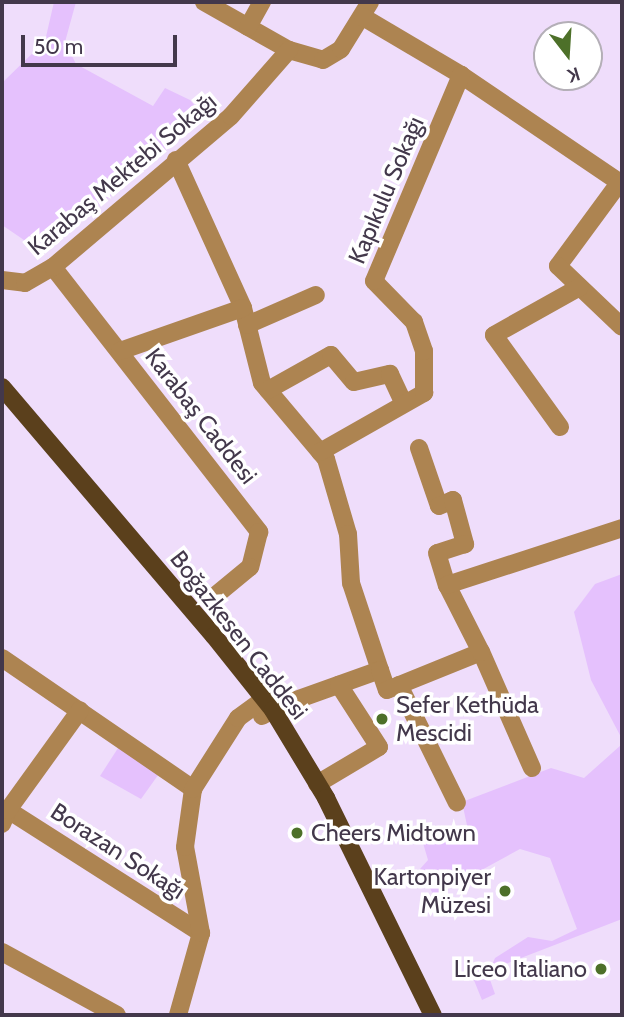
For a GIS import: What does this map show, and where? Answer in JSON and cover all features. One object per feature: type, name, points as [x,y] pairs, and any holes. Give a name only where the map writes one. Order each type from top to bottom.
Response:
[{"type":"main road","name":"Boğazkesen Caddesi","points":[[2,387],[264,707],[317,784],[380,904],[433,1015]]},
{"type":"main road","name":"Boğazkesen Caddesi","points":[[2,404],[264,707],[423,1015]]},
{"type":"street","points":[[204,2],[289,50],[323,60],[332,57],[366,9],[621,183],[558,265],[622,327]]},
{"type":"street","points":[[248,27],[262,2]]},
{"type":"street","name":"Karabaş Mektebi Sokağı","points":[[2,280],[25,283],[53,267],[247,101],[289,50]]},
{"type":"street","name":"Kapıkulu Sokağı","points":[[403,402],[424,393],[424,351],[414,323],[373,281],[461,75]]},
{"type":"street","points":[[176,160],[245,317],[262,383],[326,459],[348,534],[351,583],[387,690],[481,652]]},
{"type":"street","name":"Karabaş Caddesi","points":[[53,267],[259,532],[250,567],[216,595]]},
{"type":"street","points":[[560,427],[494,335],[580,287]]},
{"type":"street","points":[[120,351],[316,295]]},
{"type":"street","points":[[268,390],[331,355],[354,382],[390,374],[403,402],[320,452]]},
{"type":"street","points":[[419,448],[439,506],[453,500],[465,544],[437,553],[447,585],[481,652],[532,768]]},
{"type":"street","points":[[447,585],[618,526]]},
{"type":"street","points":[[2,658],[193,789]]},
{"type":"street","points":[[178,1015],[201,933],[185,847],[193,789],[238,718],[380,670]]},
{"type":"street","points":[[317,784],[379,747],[339,685]]},
{"type":"street","points":[[399,685],[457,803]]},
{"type":"street","points":[[5,817],[80,710]]},
{"type":"street","name":"Borazan Sokağı","points":[[5,817],[201,933]]},
{"type":"street","points":[[2,952],[117,1015]]},
{"type":"shaded area","points":[[54,2],[76,2],[65,42],[76,64],[153,106],[165,88],[190,100],[204,117],[43,253],[2,225],[2,83],[45,41]]},
{"type":"shaded area","points":[[622,574],[622,739],[591,680],[574,612],[595,584]]},
{"type":"shaded area","points":[[120,745],[161,771],[141,799],[100,776]]},
{"type":"shaded area","points":[[621,745],[622,919],[487,971],[495,994],[482,1000],[471,973],[492,965],[495,958],[528,937],[552,941],[577,929],[550,858],[520,849],[434,896],[420,869],[428,860],[423,843],[468,830],[462,802],[551,768],[584,778]]},
{"type":"place","name":"Sefer Kethüda Mescidi","points":[[382,719]]},
{"type":"place","name":"Cheers Midtown","points":[[297,833]]},
{"type":"place","name":"Kartonpiyer Müzesi","points":[[505,891]]},
{"type":"place","name":"Liceo Italiano","points":[[601,969]]}]
